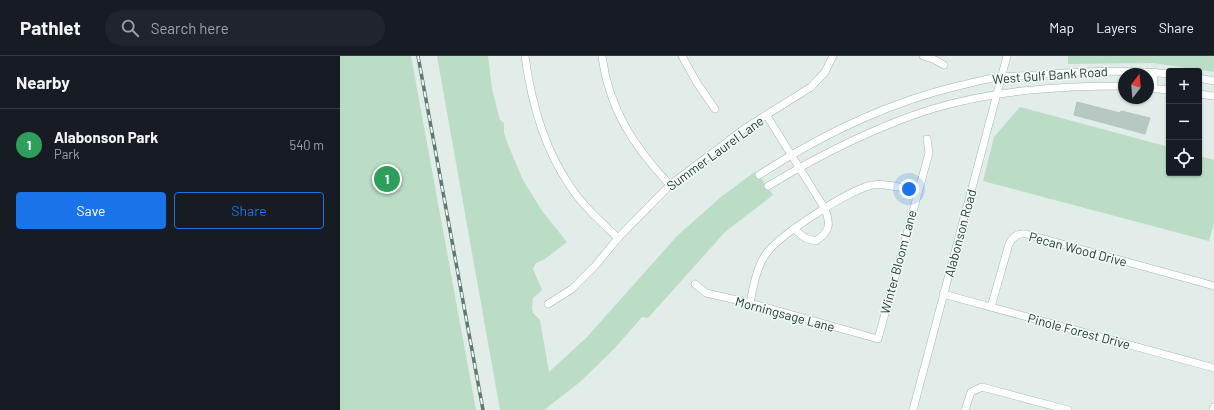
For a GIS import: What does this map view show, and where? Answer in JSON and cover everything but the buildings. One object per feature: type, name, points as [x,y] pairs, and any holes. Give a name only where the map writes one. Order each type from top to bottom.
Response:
[{"type":"street","points":[[525,56],[534,102],[555,161],[570,187],[591,212],[618,238]]},
{"type":"street","points":[[602,56],[612,96],[623,125],[638,148],[670,185]]},
{"type":"street","points":[[682,56],[697,83],[715,109]]},
{"type":"street","name":"Summer Laurel Lane","points":[[548,304],[572,289],[596,266],[618,238],[670,185],[744,129],[767,116],[811,87],[826,72],[833,56]]},
{"type":"street","points":[[923,56],[944,65]]},
{"type":"street","name":"Alabonson Road","points":[[913,410],[1007,56]]},
{"type":"street","name":"West Gulf Bank Road","points":[[759,175],[791,154],[843,126],[906,100],[941,90],[1002,77],[1090,70],[1118,71]]},
{"type":"street","name":"West Gulf Bank Road","points":[[1154,72],[1166,74]]},
{"type":"street","points":[[1202,79],[1214,81]]},
{"type":"street","name":"West Gulf Bank Road","points":[[768,186],[842,144],[893,123],[933,109],[997,95],[1067,87],[1118,86]]},
{"type":"street","points":[[1154,88],[1166,90]]},
{"type":"street","points":[[1202,94],[1214,96]]},
{"type":"street","points":[[767,116],[826,209],[830,222],[826,234],[816,241],[805,238],[794,229]]},
{"type":"street","name":"Winter Bloom Lane","points":[[878,338],[928,153],[927,139]]},
{"type":"street","points":[[750,303],[764,257],[776,241],[850,192],[873,185],[897,187],[917,191]]},
{"type":"street","name":"Pecan Wood Drive","points":[[991,307],[1009,244],[1013,237],[1019,234],[1026,234],[1214,286]]},
{"type":"street","name":"Morningsage Lane","points":[[695,284],[706,293],[750,303],[878,338]]},
{"type":"street","name":"Pinole Forest Drive","points":[[943,294],[1214,368]]},
{"type":"street","points":[[965,410],[969,395],[976,388],[986,387],[1068,410]]},
{"type":"green space","points":[[340,56],[411,56],[476,410],[340,410]]},
{"type":"green space","points":[[437,56],[488,56],[492,89],[500,120],[504,123],[504,133],[523,180],[542,211],[567,242],[545,259],[536,263],[533,269],[542,290],[533,298],[532,308],[533,313],[540,320],[549,372],[587,337],[677,236],[721,197],[756,171],[773,195],[725,232],[648,318],[642,317],[615,348],[580,382],[544,410],[500,410]]},
{"type":"green space","points":[[1068,56],[1214,56],[1214,72],[1202,70],[1202,68],[1187,68],[1153,63],[1068,64]]},
{"type":"green space","points":[[1020,107],[1166,146],[1166,176],[1202,176],[1202,157],[1214,160],[1214,223],[1209,241],[983,181],[994,137]]},
{"type":"railway","points":[[418,56],[483,410]]},
{"type":"place","name":"Alabonson Park","points":[[387,179]]}]
